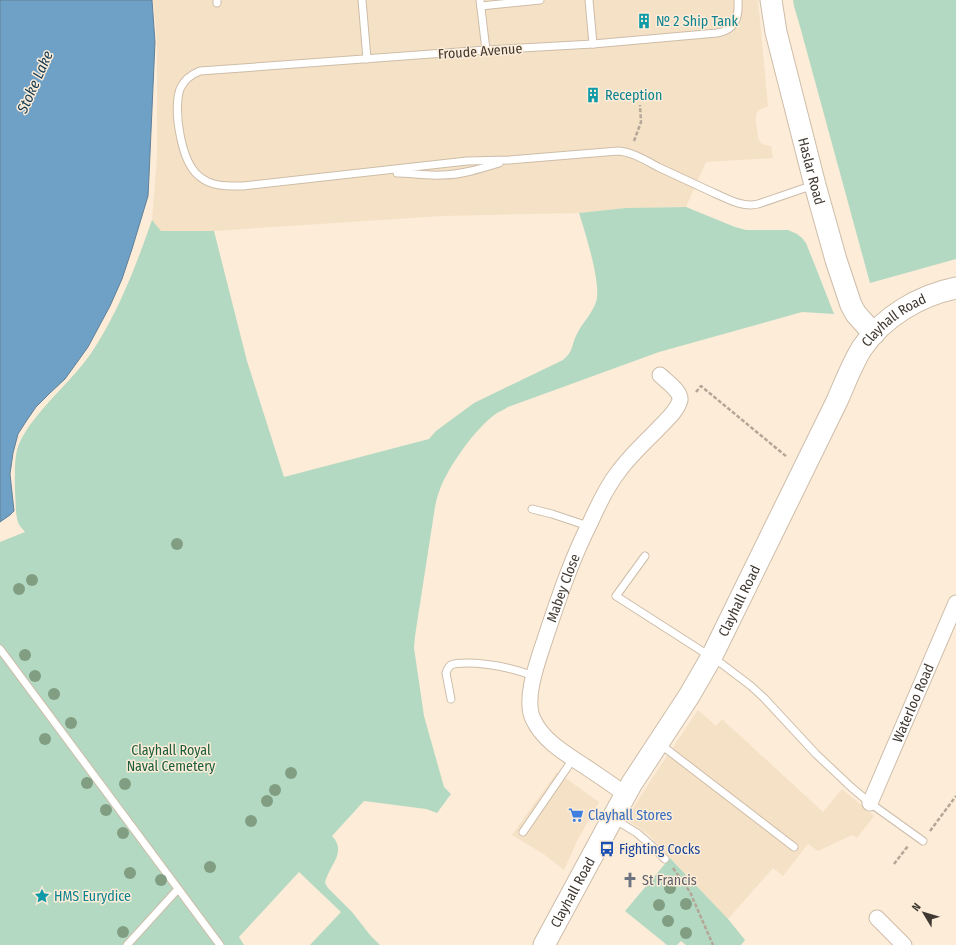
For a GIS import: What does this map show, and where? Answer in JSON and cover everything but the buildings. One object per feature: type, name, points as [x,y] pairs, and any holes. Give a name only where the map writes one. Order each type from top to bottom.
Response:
[{"type":"street","name":"Haslar Road","points":[[771,0],[776,32],[814,185],[836,260],[849,301],[856,314],[874,334]]},
{"type":"street","name":"Clayhall Road","points":[[544,945],[626,794],[711,658],[837,401],[857,357],[874,334],[886,322],[908,306],[932,295],[956,288]]},
{"type":"street","points":[[660,375],[678,392],[680,400]]},
{"type":"street","name":"Mabey Close","points":[[626,794],[560,750],[549,740],[533,718],[530,709],[530,694],[541,652],[561,591],[588,526],[608,486],[637,450],[670,417],[680,400]]},
{"type":"street","name":"Waterloo Road","points":[[870,803],[956,603]]},
{"type":"street","points":[[877,918],[904,945]]},
{"type":"lane","points":[[362,0],[367,59]]},
{"type":"lane","points":[[486,50],[480,3],[540,0]]},
{"type":"lane","points":[[588,0],[593,44]]},
{"type":"lane","name":"Froude Avenue","points":[[377,172],[243,186],[228,186],[207,181],[199,176],[190,166],[181,139],[178,120],[180,89],[190,76],[200,71],[486,50],[593,44],[721,32],[731,27],[736,20],[738,0]]},
{"type":"lane","points":[[377,172],[460,162],[508,160],[618,151],[629,153],[728,199],[745,204],[758,204],[814,185]]},
{"type":"lane","points":[[377,172],[440,176],[462,173],[508,160]]},
{"type":"lane","points":[[532,509],[588,526]]},
{"type":"lane","points":[[645,556],[616,596],[726,667],[756,691],[816,754],[850,787],[923,841]]},
{"type":"lane","points":[[0,649],[220,945]]},
{"type":"lane","points":[[451,699],[446,673],[449,666],[455,664],[474,663],[494,665],[534,676]]},
{"type":"lane","points":[[658,743],[794,847]]},
{"type":"lane","points":[[523,832],[573,759]]},
{"type":"lane","points":[[613,818],[637,833],[665,860]]},
{"type":"lane","points":[[127,945],[178,889]]},
{"type":"path","points":[[629,153],[641,122],[640,105]]},
{"type":"path","points":[[680,400],[692,397],[701,386],[803,470]]},
{"type":"path","points":[[923,841],[956,796]]},
{"type":"path","points":[[894,864],[915,836]]},
{"type":"path","points":[[665,860],[690,892],[713,945]]},
{"type":"shaded area","points":[[153,0],[758,0],[768,106],[759,110],[756,114],[756,121],[758,138],[761,143],[771,146],[773,158],[706,162],[686,207],[626,208],[579,213],[442,216],[214,231],[161,231],[152,220],[157,157],[157,40]]},
{"type":"shaded area","points":[[698,710],[716,726],[722,719],[823,812],[842,789],[874,816],[857,838],[852,835],[818,851],[808,844],[783,876],[773,868],[728,919],[649,835],[626,819]]},
{"type":"shaded area","points":[[557,772],[599,802],[578,839],[564,870],[545,855],[512,835]]},
{"type":"green space","points":[[793,0],[956,0],[956,259],[870,283]]},
{"type":"green space","name":"Clayhall Royal Naval Cemetery","points":[[686,207],[746,230],[788,230],[797,234],[806,243],[834,314],[802,312],[659,352],[508,407],[489,419],[480,428],[455,460],[443,482],[435,507],[414,648],[424,716],[444,787],[451,794],[437,813],[426,809],[364,801],[332,836],[338,848],[338,854],[325,883],[380,945],[310,945],[341,912],[299,872],[239,937],[244,945],[0,945],[0,542],[25,532],[17,519],[16,511],[15,460],[17,450],[22,438],[33,421],[83,364],[106,329],[128,284],[152,220],[161,231],[214,231],[247,361],[284,477],[429,439],[436,431],[474,403],[563,360],[569,354],[579,330],[590,314],[596,302],[597,294],[595,271],[579,213],[626,208]]},
{"type":"green space","points":[[670,858],[728,919],[745,940],[741,945],[686,945],[681,941],[677,945],[667,945],[625,911]]},
{"type":"water","name":"Stoke Lake","points":[[0,0],[152,0],[155,42],[148,196],[132,249],[122,279],[110,306],[88,347],[65,379],[36,407],[18,434],[10,474],[14,511],[0,522]]},
{"type":"place","name":"№ 2 Ship Tank","points":[[644,21]]},
{"type":"place","name":"Reception","points":[[593,95]]},
{"type":"place","name":"Clayhall Stores","points":[[576,815]]},
{"type":"place","name":"Fighting Cocks","points":[[607,849]]},
{"type":"place","name":"St Francis","points":[[630,880]]},
{"type":"place","name":"HMS Eurydice","points":[[42,896]]}]
